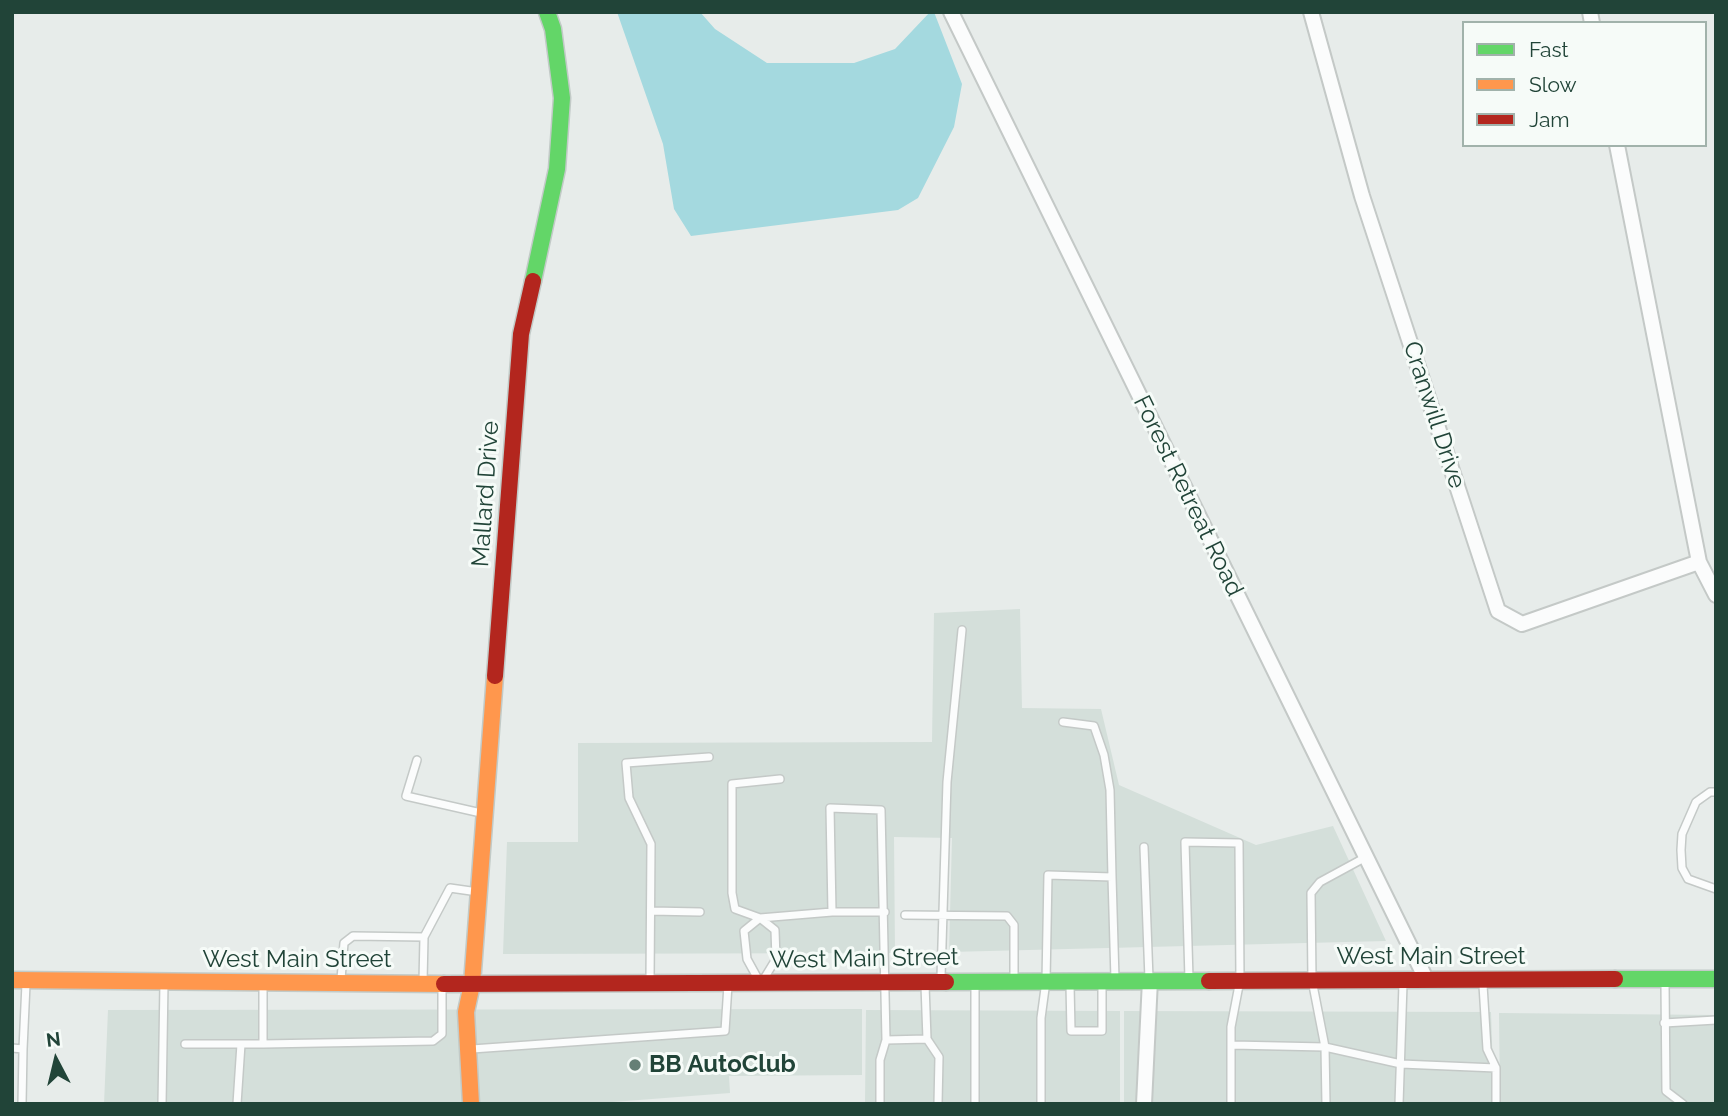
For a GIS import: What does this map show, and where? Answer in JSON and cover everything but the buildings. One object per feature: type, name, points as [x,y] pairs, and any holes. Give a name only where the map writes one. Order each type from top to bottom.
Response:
[{"type":"main road","name":"Mallard Drive","points":[[471,1104],[466,1012],[472,984],[521,334],[557,169],[562,98],[553,29],[547,12]]},
{"type":"main road","name":"West Main Street","points":[[19,981],[472,984],[1716,979]]},
{"type":"street","name":"Forest Retreat Road","points":[[951,12],[1426,979]]},
{"type":"street","name":"Cranwill Drive","points":[[1311,12],[1362,196],[1499,611],[1522,624],[1699,562]]},
{"type":"street","points":[[1617,147],[1699,562],[1716,595]]},
{"type":"street","points":[[1143,1104],[1150,980]]},
{"type":"lane","points":[[938,1104],[939,1057],[927,1039],[932,981],[943,915],[947,782],[962,630]]},
{"type":"lane","points":[[1063,722],[1094,726],[1104,755],[1110,790],[1112,877],[1108,980],[1102,1031],[1071,1031],[1070,981]]},
{"type":"lane","points":[[650,982],[651,845],[629,798],[626,763],[709,757]]},
{"type":"lane","points":[[417,760],[406,796],[485,814]]},
{"type":"lane","points":[[780,779],[732,784],[732,893],[735,909],[760,918],[775,930],[775,959],[761,983],[747,959],[744,931],[760,918],[832,912],[885,912]]},
{"type":"lane","points":[[1716,792],[1710,792],[1696,802],[1682,834],[1681,850],[1682,868],[1688,879],[1716,889]]},
{"type":"lane","points":[[832,912],[830,808],[881,810],[886,1040],[880,1060],[880,1104]]},
{"type":"lane","points":[[1189,980],[1185,842],[1239,844],[1240,980],[1231,1027],[1231,1104]]},
{"type":"lane","points":[[1143,847],[1150,980]]},
{"type":"lane","points":[[1326,1104],[1325,1047],[1312,980],[1311,893],[1320,882],[1366,857]]},
{"type":"lane","points":[[1041,1104],[1041,1018],[1046,981],[1048,875],[1112,877]]},
{"type":"lane","points":[[423,983],[424,937],[450,888],[479,892]]},
{"type":"lane","points":[[651,911],[700,912]]},
{"type":"lane","points":[[905,915],[999,915],[1013,920],[1014,981]]},
{"type":"lane","points":[[341,983],[344,943],[353,936],[424,937]]},
{"type":"lane","points":[[1399,1104],[1403,979]]},
{"type":"lane","points":[[1483,979],[1487,1049],[1496,1068],[1496,1104]]},
{"type":"lane","points":[[1665,979],[1666,1091],[1683,1104]]},
{"type":"lane","points":[[19,981],[23,1049],[22,1104]]},
{"type":"lane","points":[[975,981],[975,1104]]},
{"type":"lane","points":[[162,1104],[164,982]]},
{"type":"lane","points":[[262,1044],[264,983]]},
{"type":"lane","points":[[468,1049],[725,1031],[729,983]]},
{"type":"lane","points":[[185,1044],[433,1041],[442,1034],[442,984]]},
{"type":"lane","points":[[1664,1023],[1716,1020]]},
{"type":"lane","points":[[886,1040],[927,1039]]},
{"type":"lane","points":[[237,1104],[241,1044]]},
{"type":"lane","points":[[1232,1045],[1325,1047],[1401,1064],[1496,1068]]},
{"type":"lane","points":[[12,1048],[23,1049]]},
{"type":"shaded area","points":[[1020,609],[1022,708],[1101,709],[1119,785],[1256,845],[1333,826],[1386,941],[949,952],[952,838],[894,837],[895,953],[503,954],[507,842],[578,842],[578,743],[932,742],[934,613]]},
{"type":"shaded area","points":[[862,1009],[862,1075],[729,1076],[730,1093],[587,1104],[104,1104],[108,1010]]},
{"type":"shaded area","points":[[866,1010],[1120,1011],[1120,1104],[865,1104]]},
{"type":"shaded area","points":[[1124,1011],[1491,1012],[1494,1104],[1124,1104]]},
{"type":"shaded area","points":[[1499,1013],[1716,1015],[1716,1104],[1500,1104]]},
{"type":"water","points":[[617,12],[700,12],[715,29],[767,63],[854,63],[895,49],[930,12],[934,12],[962,84],[954,127],[918,198],[898,210],[691,236],[674,209],[663,144]]},
{"type":"traffic: fast","points":[[533,281],[557,169],[562,98],[553,29],[547,12]]},
{"type":"traffic: fast","points":[[1615,979],[1716,979]]},
{"type":"traffic: fast","points":[[946,982],[1209,981]]},
{"type":"traffic: slow","points":[[471,1104],[466,1012],[472,984],[495,676]]},
{"type":"traffic: slow","points":[[12,980],[444,984]]},
{"type":"traffic: jam","points":[[495,676],[521,334],[533,281]]},
{"type":"traffic: jam","points":[[1209,981],[1615,979]]},
{"type":"traffic: jam","points":[[444,984],[946,982]]},
{"type":"place","name":"BB AutoClub","points":[[635,1065]]}]
